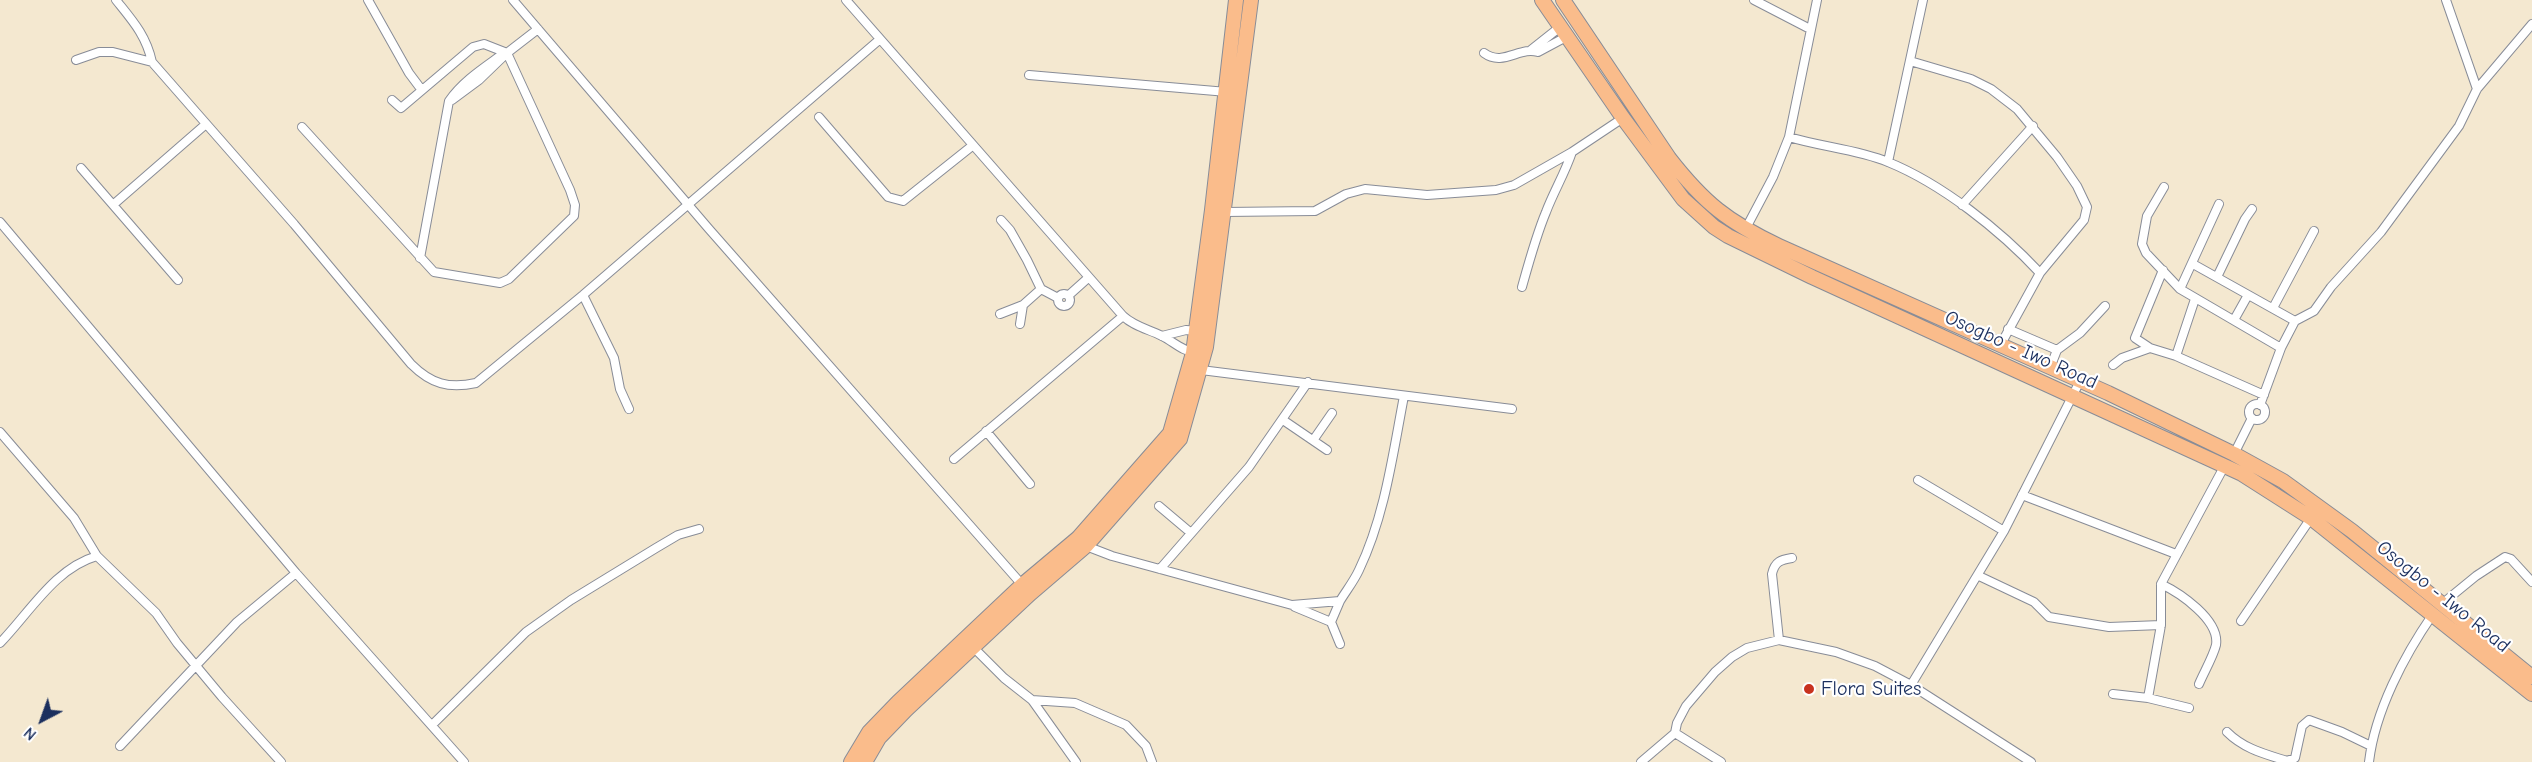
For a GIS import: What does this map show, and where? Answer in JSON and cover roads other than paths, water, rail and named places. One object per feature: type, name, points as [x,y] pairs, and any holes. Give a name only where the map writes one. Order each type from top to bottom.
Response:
[{"type":"main road","points":[[850,762],[869,732],[898,702],[1026,589],[1078,538],[1170,433],[1198,353],[1236,0]]},
{"type":"main road","points":[[1201,331],[1224,212],[1251,0]]},
{"type":"main road","name":"Osogbo - Iwo Road","points":[[1542,0],[1623,118],[1683,199],[1728,236],[1812,277],[2225,465],[2275,493],[2403,580],[2443,603],[2532,677]]},
{"type":"main road","name":"Osogbo - Iwo Road","points":[[1563,0],[1686,179],[1717,211],[1746,230],[2001,344],[2234,454],[2283,481],[2352,531],[2403,580],[2433,614],[2532,694]]},
{"type":"main road","points":[[865,762],[879,738],[973,647],[1026,589],[1086,546],[1180,439],[1201,370],[1198,353]]},
{"type":"street","points":[[116,0],[141,31],[148,45],[152,62],[411,364],[422,375],[458,387],[476,382],[583,295],[879,40]]},
{"type":"street","points":[[368,0],[409,73],[421,89]]},
{"type":"street","points":[[513,0],[1026,589]]},
{"type":"street","points":[[846,0],[1123,316],[1136,326],[1198,353]]},
{"type":"street","points":[[1746,230],[1773,177],[1789,137],[1817,0]]},
{"type":"street","points":[[1888,162],[1923,0]]},
{"type":"street","points":[[2446,0],[2477,89]]},
{"type":"street","points":[[1755,1],[1810,29]]},
{"type":"street","points":[[2234,454],[2252,418],[2258,420],[2264,416],[2265,411],[2260,405],[2295,321],[2314,311],[2331,287],[2381,232],[2459,126],[2477,89],[2532,24]]},
{"type":"street","points":[[420,258],[449,101],[456,90],[538,29]]},
{"type":"street","points":[[1484,53],[1489,57],[1504,58],[1531,50],[1563,32]]},
{"type":"street","points":[[302,127],[434,272],[500,283],[509,279],[574,216],[575,205],[570,190],[506,55],[484,44],[474,47],[401,108],[392,100]]},
{"type":"street","points":[[76,60],[99,52],[113,52],[152,62]]},
{"type":"street","points":[[1910,61],[1971,79],[1991,89],[2018,109],[2077,186],[2087,207],[2085,220],[2040,273],[2001,344]]},
{"type":"street","points":[[1029,75],[1227,92]]},
{"type":"street","points":[[819,117],[888,196],[898,201],[903,201],[972,146]]},
{"type":"street","points":[[1224,212],[1315,211],[1346,194],[1365,189],[1427,195],[1496,190],[1514,185],[1572,152],[1623,118]]},
{"type":"street","points":[[114,204],[206,124]]},
{"type":"street","points":[[1962,205],[2033,126]]},
{"type":"street","points":[[1789,137],[1888,162],[1962,205],[1994,228],[2040,273]]},
{"type":"street","points":[[1522,287],[1547,209],[1565,174],[1572,152]]},
{"type":"street","points":[[81,168],[178,280]]},
{"type":"street","points":[[2164,186],[2147,216],[2142,244],[2146,254],[2180,289],[2282,348]]},
{"type":"street","points":[[2180,289],[2219,204]]},
{"type":"street","points":[[2217,277],[2252,209]]},
{"type":"street","points":[[1001,220],[1010,230],[1041,289],[1058,298],[1064,293],[1068,295],[1088,278]]},
{"type":"street","points":[[0,222],[296,573],[464,762]]},
{"type":"street","points":[[0,238],[8,231]]},
{"type":"street","points":[[2273,308],[2314,231]]},
{"type":"street","points":[[2193,264],[2295,321]]},
{"type":"street","points":[[2163,270],[2134,338],[2150,348],[2176,356],[2264,395]]},
{"type":"street","points":[[1000,314],[1023,304],[1041,289]]},
{"type":"street","points":[[583,295],[614,358],[620,389],[628,409]]},
{"type":"street","points":[[2234,320],[2248,295]]},
{"type":"street","points":[[2176,356],[2195,299]]},
{"type":"street","points":[[1020,324],[1023,304]]},
{"type":"street","points":[[2050,368],[2057,350],[2080,333],[2105,306]]},
{"type":"street","points":[[954,459],[1123,316]]},
{"type":"street","points":[[2008,329],[2057,350]]},
{"type":"street","points":[[1162,336],[1186,330],[1201,331]]},
{"type":"street","points":[[2113,365],[2122,358],[2150,348]]},
{"type":"street","points":[[1201,370],[1512,409]]},
{"type":"street","points":[[1911,685],[1979,576],[2075,395],[2080,381]]},
{"type":"street","points":[[1160,569],[1249,467],[1308,382]]},
{"type":"street","points":[[1331,622],[1340,601],[1359,571],[1372,536],[1390,468],[1404,396]]},
{"type":"street","points":[[1314,439],[1332,413]]},
{"type":"street","points":[[1283,420],[1327,450]]},
{"type":"street","points":[[986,431],[1030,484]]},
{"type":"street","points":[[2,438],[74,518],[97,556],[156,613],[177,643],[222,697],[281,762]]},
{"type":"street","points":[[2148,698],[2160,626],[2161,584],[2225,465]]},
{"type":"street","points":[[1918,480],[2004,531]]},
{"type":"street","points":[[2022,495],[2176,554]]},
{"type":"street","points":[[1159,506],[1191,533]]},
{"type":"street","points":[[2241,621],[2311,518]]},
{"type":"street","points":[[432,725],[526,632],[571,600],[656,548],[678,536],[699,530]]},
{"type":"street","points":[[1086,546],[1292,605],[1331,622],[1340,644]]},
{"type":"street","points":[[0,643],[68,569],[97,556]]},
{"type":"street","points":[[2443,603],[2476,576],[2505,557],[2511,559],[2532,582]]},
{"type":"street","points":[[1779,640],[1772,574],[1774,566],[1780,560],[1792,558]]},
{"type":"street","points":[[120,746],[237,622],[296,573]]},
{"type":"street","points":[[1979,576],[2034,602],[2049,617],[2109,627],[2160,626]]},
{"type":"street","points":[[2161,584],[2179,593],[2203,615],[2215,633],[2216,645],[2199,684]]},
{"type":"street","points":[[1292,605],[1340,601]]},
{"type":"street","points":[[2369,762],[2371,746],[2390,692],[2412,644],[2433,614]]},
{"type":"street","points":[[1641,762],[1675,733],[1677,723],[1686,706],[1714,672],[1747,648],[1779,640],[1836,652],[1875,666],[1911,685],[2031,762]]},
{"type":"street","points":[[973,647],[1004,678],[1032,700],[1076,762]]},
{"type":"street","points":[[2113,694],[2148,698],[2189,708]]},
{"type":"street","points":[[1032,700],[1075,703],[1126,725],[1146,746],[1152,762]]},
{"type":"street","points":[[2227,732],[2237,742],[2247,747],[2287,761],[2295,758],[2302,726],[2309,720],[2371,746]]},
{"type":"street","points":[[1675,733],[1721,762]]},
{"type":"place","name":"Flora Suites","points":[[1809,689]]}]
